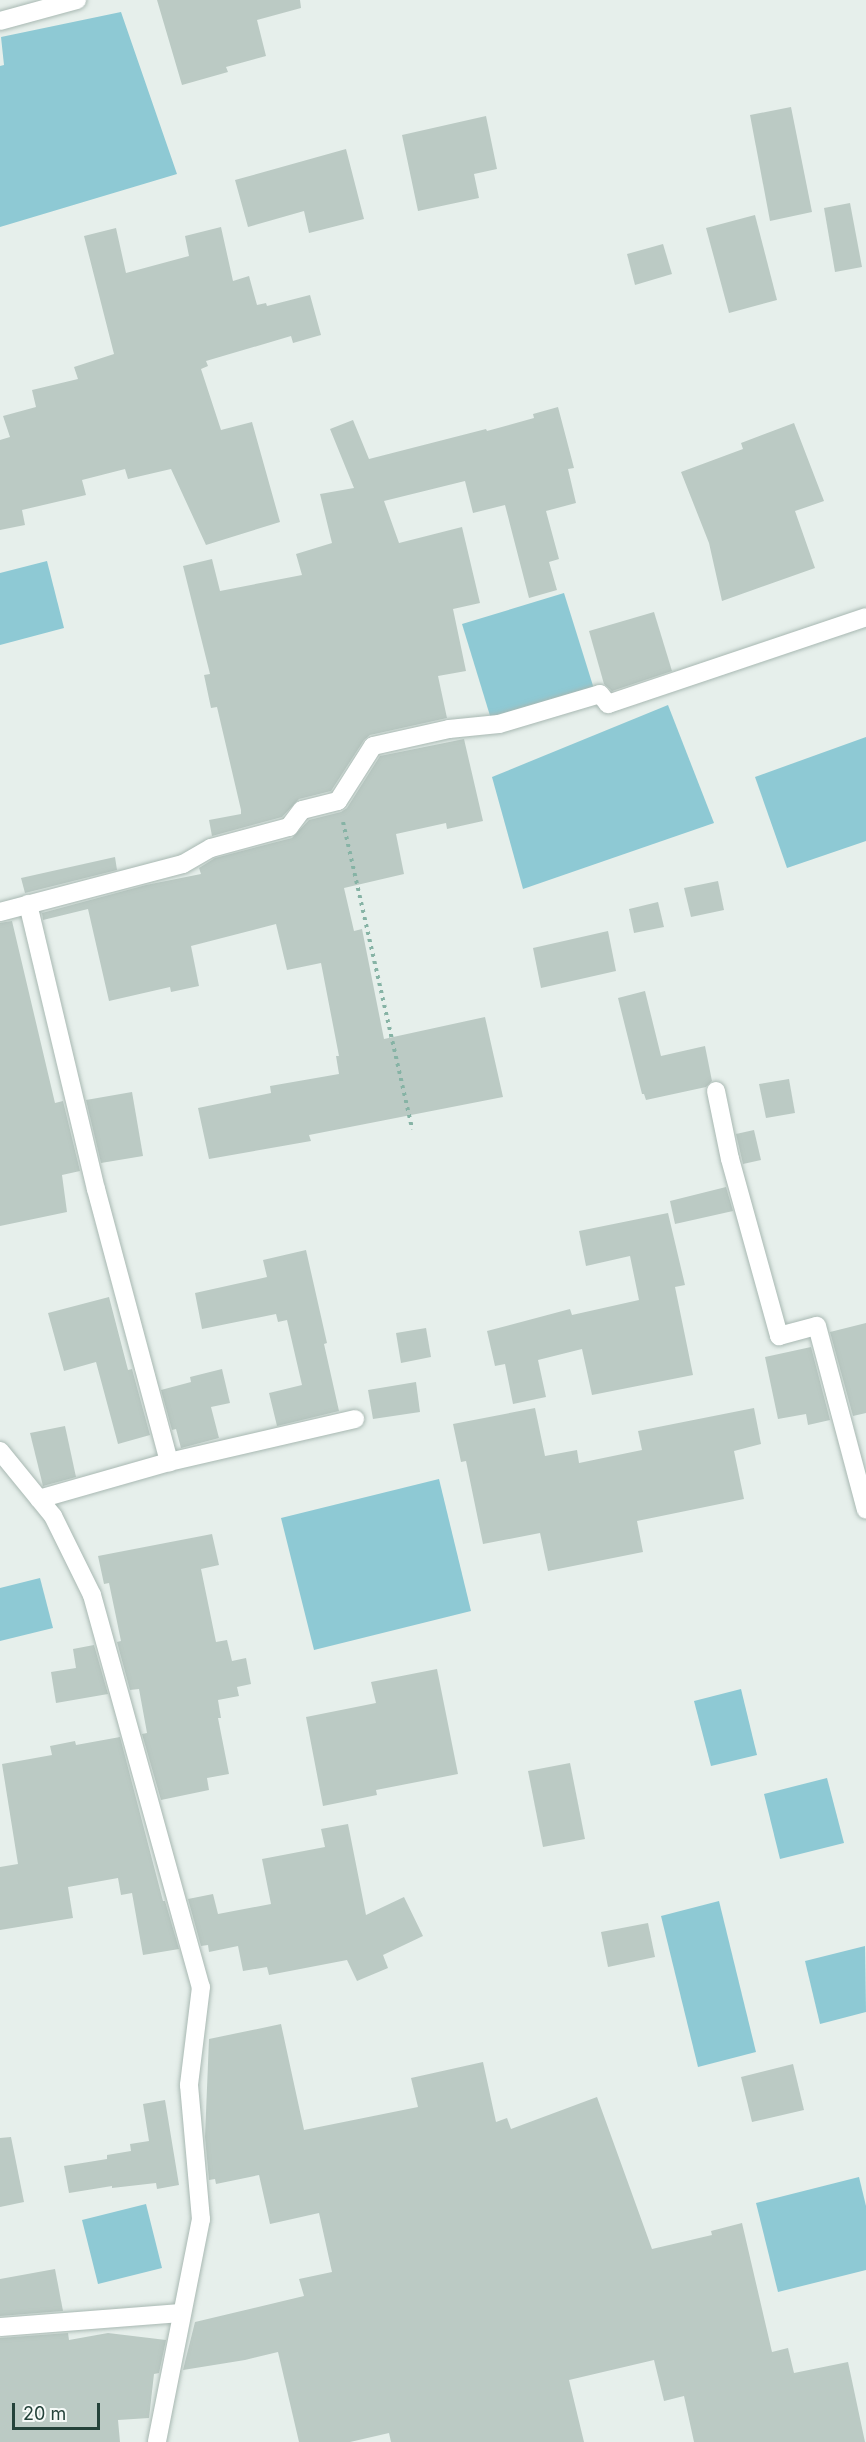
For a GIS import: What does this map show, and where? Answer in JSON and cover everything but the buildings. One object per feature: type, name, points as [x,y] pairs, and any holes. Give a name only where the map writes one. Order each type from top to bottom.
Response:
[{"type":"street","points":[[0,21],[77,0]]},
{"type":"street","points":[[0,912],[183,864],[211,848],[289,827],[302,810],[338,801],[373,746],[449,729],[499,724],[600,694],[608,704],[866,617]]},
{"type":"street","points":[[28,904],[96,1189],[169,1462]]},
{"type":"street","points":[[716,1091],[730,1159],[779,1336],[817,1326],[866,1510]]},
{"type":"street","points":[[39,1500],[169,1462],[355,1419]]},
{"type":"street","points":[[0,1451],[53,1516],[92,1596],[201,1987],[189,2085],[201,2219],[158,2442]]},
{"type":"street","points":[[0,2327],[182,2313]]},
{"type":"path","points":[[338,801],[412,1129]]},
{"type":"water","points":[[121,12],[177,174],[0,227],[0,66],[4,65],[1,37]]},
{"type":"water","points":[[47,561],[64,628],[0,645],[0,573]]},
{"type":"water","points":[[564,593],[594,689],[491,719],[462,624]]},
{"type":"water","points":[[668,705],[714,823],[523,889],[492,777]]},
{"type":"water","points":[[866,737],[866,841],[787,868],[755,777]]},
{"type":"water","points":[[439,1479],[471,1611],[314,1650],[281,1518]]},
{"type":"water","points":[[40,1578],[53,1628],[0,1641],[0,1588]]},
{"type":"water","points":[[741,1689],[757,1755],[711,1766],[694,1701]]},
{"type":"water","points":[[827,1778],[844,1843],[780,1859],[764,1794]]},
{"type":"water","points":[[719,1901],[756,2052],[698,2067],[661,1916]]},
{"type":"water","points":[[865,1946],[866,2012],[820,2024],[805,1961]]},
{"type":"water","points":[[859,2177],[866,2206],[866,2270],[778,2292],[756,2203]]},
{"type":"water","points":[[146,2204],[162,2268],[98,2284],[82,2220]]}]
